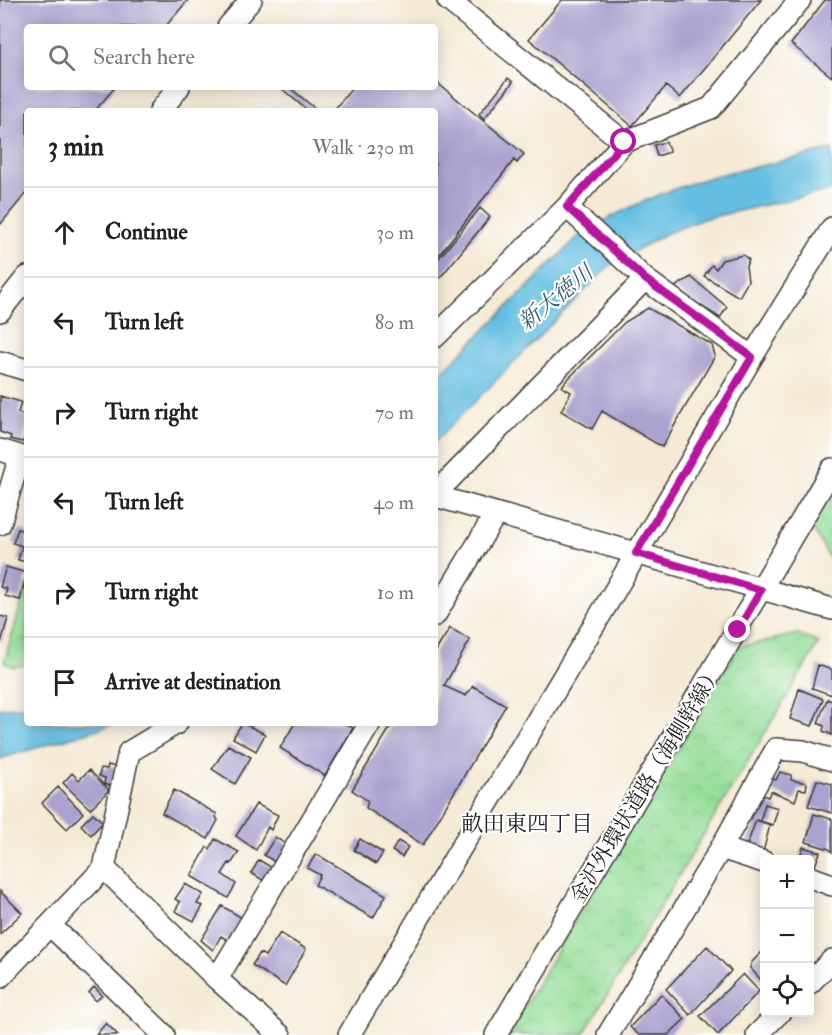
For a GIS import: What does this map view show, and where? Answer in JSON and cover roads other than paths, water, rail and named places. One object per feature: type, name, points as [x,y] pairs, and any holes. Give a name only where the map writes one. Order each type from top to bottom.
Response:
[{"type":"street","points":[[231,24],[251,0]]},
{"type":"street","points":[[448,0],[624,142]]},
{"type":"street","points":[[438,334],[570,210],[624,142],[711,108],[800,0]]},
{"type":"street","points":[[162,108],[177,90]]},
{"type":"street","points":[[570,210],[637,272],[752,357]]},
{"type":"street","points":[[350,1035],[752,357],[829,233]]},
{"type":"street","points":[[438,492],[637,272]]},
{"type":"street","points":[[0,311],[24,281]]},
{"type":"street","points":[[0,362],[24,369]]},
{"type":"street","points":[[0,450],[21,456],[0,524]]},
{"type":"street","name":"金沢外環状道路（海側幹線）","points":[[496,1035],[832,469]]},
{"type":"street","points":[[438,496],[832,609]]},
{"type":"street","points":[[438,610],[495,514]]},
{"type":"street","points":[[0,977],[104,868],[129,752],[172,726]]},
{"type":"street","points":[[217,978],[368,726]]},
{"type":"street","points":[[608,1035],[722,848],[776,748],[803,751],[832,760]]},
{"type":"street","points":[[722,848],[760,860]]},
{"type":"street","points":[[104,868],[217,978],[280,1035]]},
{"type":"street","points":[[814,878],[832,885]]},
{"type":"street","points":[[50,925],[164,1035]]},
{"type":"street","points":[[814,979],[832,960]]},
{"type":"street","points":[[758,1035],[775,1017]]},
{"type":"water","name":"新大徳川","points":[[832,149],[832,190],[703,219],[665,234],[609,266],[438,439],[438,376],[580,235],[630,208],[683,186],[719,175]]},
{"type":"water","points":[[24,707],[24,726],[108,726],[0,759],[0,708]]},
{"type":"district","name":"畝田東四丁目","points":[[527,823]]}]
